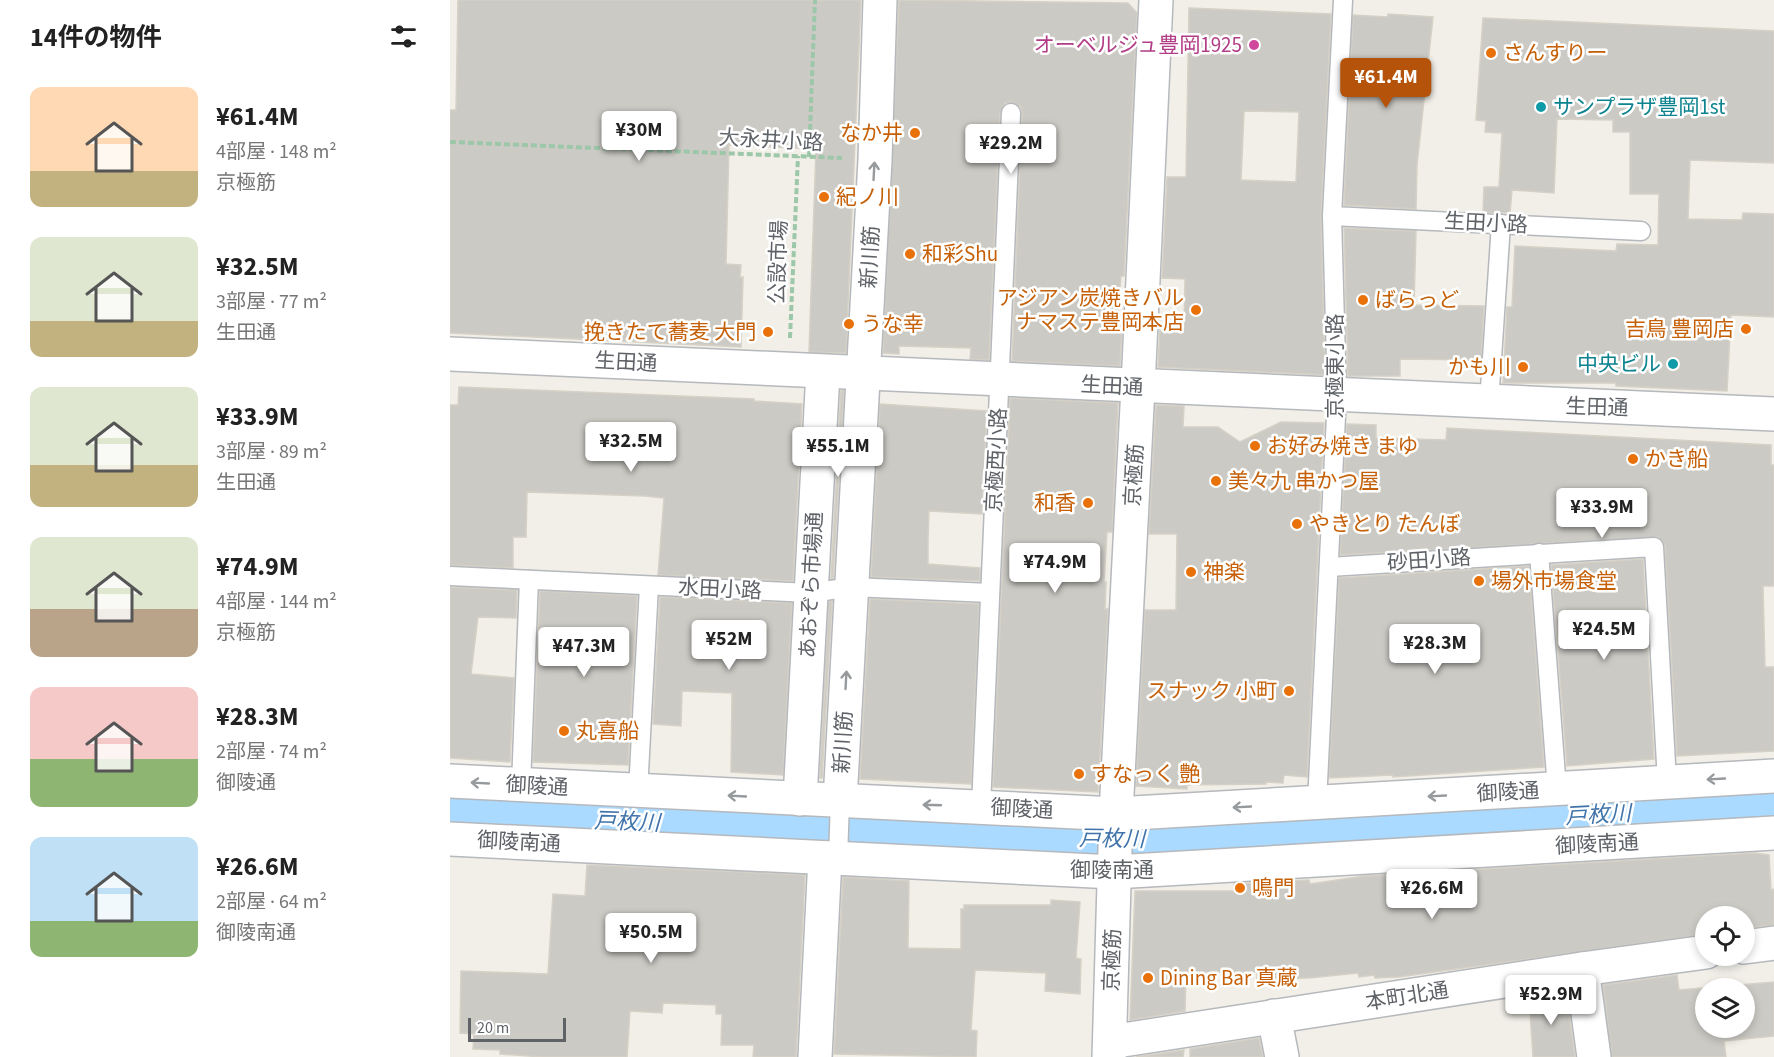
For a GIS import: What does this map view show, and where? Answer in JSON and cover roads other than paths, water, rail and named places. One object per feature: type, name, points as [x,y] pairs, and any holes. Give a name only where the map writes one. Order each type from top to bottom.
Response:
[{"type":"street","name":"新川筋","points":[[840,806],[875,160],[880,0]]},
{"type":"street","name":"京極筋","points":[[1110,1049],[1116,818],[1156,0]]},
{"type":"street","name":"生田通","points":[[450,354],[1489,403],[1774,414]]},
{"type":"street","name":"あおぞら市場通","points":[[800,799],[823,372]]},
{"type":"street","name":"御陵通","points":[[450,781],[800,799],[840,806],[981,807],[1116,818],[1317,803],[1774,776]]},
{"type":"street","name":"御陵南通","points":[[450,839],[1114,868],[1774,833]]},
{"type":"street","points":[[815,1057],[834,855]]},
{"type":"street","points":[[1755,946],[1774,943]]},
{"type":"street","name":"本町北通","points":[[1110,1049],[1274,1016],[1695,954]]},
{"type":"street","points":[[1582,969],[1594,1057]]},
{"type":"street","points":[[1274,1016],[1282,1057]]},
{"type":"lane","name":"京極東小路","points":[[1317,803],[1336,396],[1332,216],[1342,0]]},
{"type":"lane","name":"京極西小路","points":[[981,807],[1011,113]]},
{"type":"lane","name":"生田小路","points":[[1332,216],[1641,231]]},
{"type":"lane","points":[[1489,403],[1501,224]]},
{"type":"lane","name":"砂田小路","points":[[1329,567],[1654,547],[1667,782]]},
{"type":"lane","points":[[1539,553],[1557,789]]},
{"type":"lane","name":"水田小路","points":[[450,576],[811,593],[851,587],[990,593]]},
{"type":"lane","points":[[521,785],[529,580]]},
{"type":"lane","points":[[638,791],[649,586]]},
{"type":"lane","points":[[834,855],[840,806]]},
{"type":"waterway","name":"戸枚川","points":[[450,814],[1067,840],[1132,840],[1774,804]]},
{"type":"place","name":"オーベルジュ豊岡1925","points":[[1254,45]]},
{"type":"place","name":"さんすりー","points":[[1491,53]]},
{"type":"place","name":"サンプラザ豊岡1st","points":[[1541,107]]},
{"type":"place","name":"なか井","points":[[915,133]]},
{"type":"place","name":"紀ノ川","points":[[824,197]]},
{"type":"place","name":"和彩Shu","points":[[910,254]]},
{"type":"place","name":"ばらっど","points":[[1363,300]]},
{"type":"place","name":"アジアン炭焼きバル ナマステ豊岡本店","points":[[1196,310]]},
{"type":"place","name":"うな幸","points":[[849,324]]},
{"type":"place","name":"吉鳥 豊岡店","points":[[1746,329]]},
{"type":"place","name":"挽きたて蕎麦 大門","points":[[768,332]]},
{"type":"place","name":"中央ビル","points":[[1673,364]]},
{"type":"place","name":"かも川","points":[[1523,367]]},
{"type":"place","name":"お好み焼き まゆ","points":[[1255,446]]},
{"type":"place","name":"かき船","points":[[1633,459]]},
{"type":"place","name":"美々九 串かつ屋","points":[[1216,481]]},
{"type":"place","name":"和香","points":[[1088,503]]},
{"type":"place","name":"やきとり たんぼ","points":[[1297,524]]},
{"type":"place","name":"神楽","points":[[1191,572]]},
{"type":"place","name":"場外市場食堂","points":[[1479,581]]},
{"type":"place","name":"スナック 小町","points":[[1289,691]]},
{"type":"place","name":"丸喜船","points":[[564,731]]},
{"type":"place","name":"すなっく 艶","points":[[1079,774]]},
{"type":"place","name":"鳴門","points":[[1240,888]]},
{"type":"place","name":"Dining Bar 真蔵","points":[[1148,978]]}]
